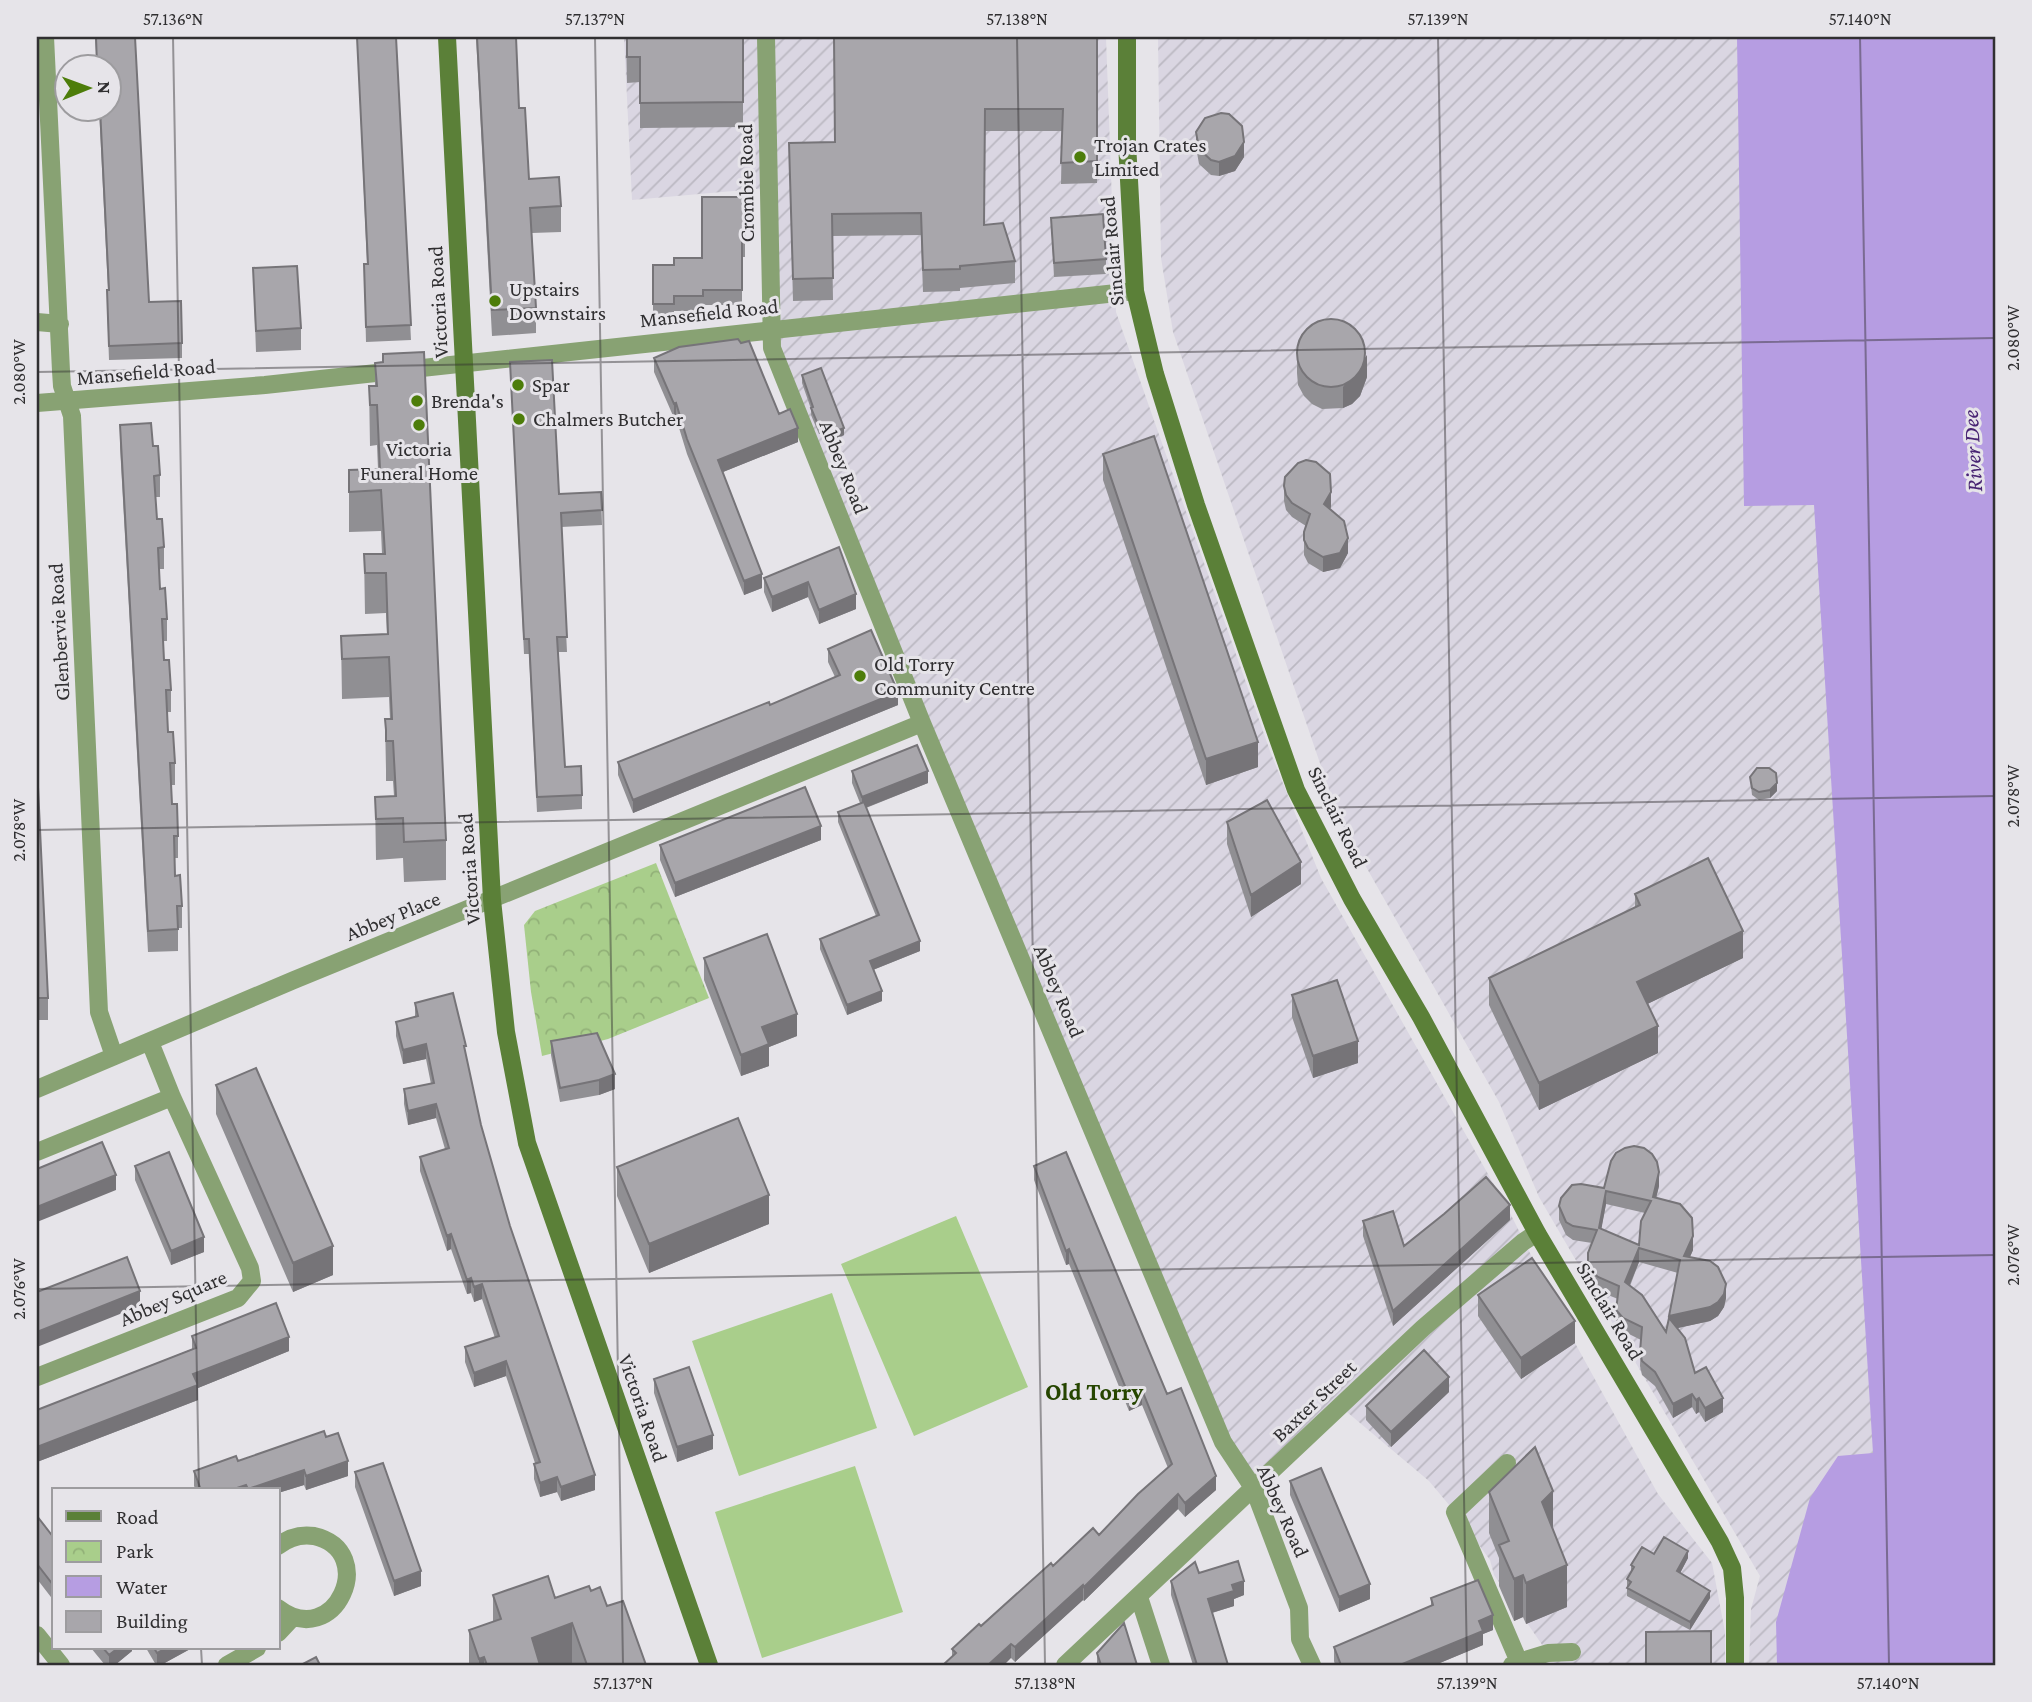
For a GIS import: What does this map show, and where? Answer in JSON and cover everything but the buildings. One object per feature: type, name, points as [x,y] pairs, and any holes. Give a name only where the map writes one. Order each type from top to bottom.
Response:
[{"type":"street","name":"Glenbervie Road","points":[[45,37],[62,386],[72,416],[99,1013],[114,1056]]},
{"type":"street","name":"Victoria Road","points":[[447,37],[492,900],[506,1032],[527,1143],[709,1665]]},
{"type":"street","name":"Crombie Road","points":[[766,37],[770,330]]},
{"type":"street","name":"Sinclair Road","points":[[1127,37],[1127,144],[1135,291],[1155,374],[1196,505],[1296,790],[1352,899],[1415,1006],[1537,1233],[1720,1542],[1732,1568],[1735,1665]]},
{"type":"street","name":"Mansefield Road","points":[[37,403],[265,385],[1135,291]]},
{"type":"street","points":[[37,322],[60,324]]},
{"type":"street","name":"Abbey Road","points":[[770,330],[772,348],[922,723],[1223,1442],[1254,1489],[1299,1608],[1300,1639],[1312,1665]]},
{"type":"street","name":"Abbey Place","points":[[37,1088],[922,723]]},
{"type":"street","name":"Abbey Square","points":[[37,1377],[238,1298],[251,1281],[250,1268],[172,1097],[150,1042]]},
{"type":"street","points":[[37,1152],[172,1097]]},
{"type":"street","name":"Baxter Street","points":[[1065,1665],[1423,1328],[1537,1233]]},
{"type":"street","points":[[1507,1463],[1455,1511],[1515,1664],[1548,1653],[1572,1652]]},
{"type":"street","points":[[280,1545],[294,1537],[309,1535],[321,1538],[334,1546],[347,1572],[346,1587],[341,1600],[331,1611],[303,1619],[286,1613]]},
{"type":"street","points":[[1139,1597],[1161,1665]]},
{"type":"street","points":[[37,1636],[61,1665]]},
{"type":"street","points":[[227,1665],[253,1650]]},
{"type":"shaded area","points":[[624,37],[1106,37],[1116,312],[1270,751],[1321,878],[1510,1213],[1575,1343],[1658,1494],[1712,1563],[1725,1632],[1725,1665],[1556,1665],[1494,1575],[1490,1560],[1455,1512],[1429,1481],[1341,1407],[1254,1489],[1223,1442],[770,329],[768,188],[632,200]]},
{"type":"shaded area","points":[[1158,37],[1995,37],[1995,1665],[1749,1665],[1751,1609],[1760,1576],[1539,1197],[1499,1102],[1339,819],[1173,332],[1161,258]]},
{"type":"green space","points":[[656,863],[709,998],[608,1039],[542,1056],[531,992],[524,925],[535,911]]},
{"type":"green space","points":[[956,1216],[1028,1387],[914,1436],[841,1264]]},
{"type":"green space","points":[[832,1293],[877,1428],[739,1476],[692,1341]]},
{"type":"green space","points":[[855,1466],[903,1612],[762,1658],[715,1512]]},
{"type":"water","name":"River Dee","points":[[1737,37],[1995,37],[1995,1665],[1777,1665],[1776,1622],[1810,1498],[1838,1456],[1873,1453],[1814,505],[1744,506]]},
{"type":"place","name":"Trojan Crates Limited","points":[[1080,157]]},
{"type":"place","name":"Upstairs Downstairs","points":[[495,301]]},
{"type":"place","name":"Spar","points":[[518,385]]},
{"type":"place","name":"Brenda's","points":[[417,401]]},
{"type":"place","name":"Chalmers Butcher","points":[[519,419]]},
{"type":"place","name":"Victoria Funeral Home","points":[[419,425]]},
{"type":"place","name":"Old Torry Community Centre","points":[[860,676]]},
{"type":"district","name":"Old Torry","points":[[1094,1392]]}]
